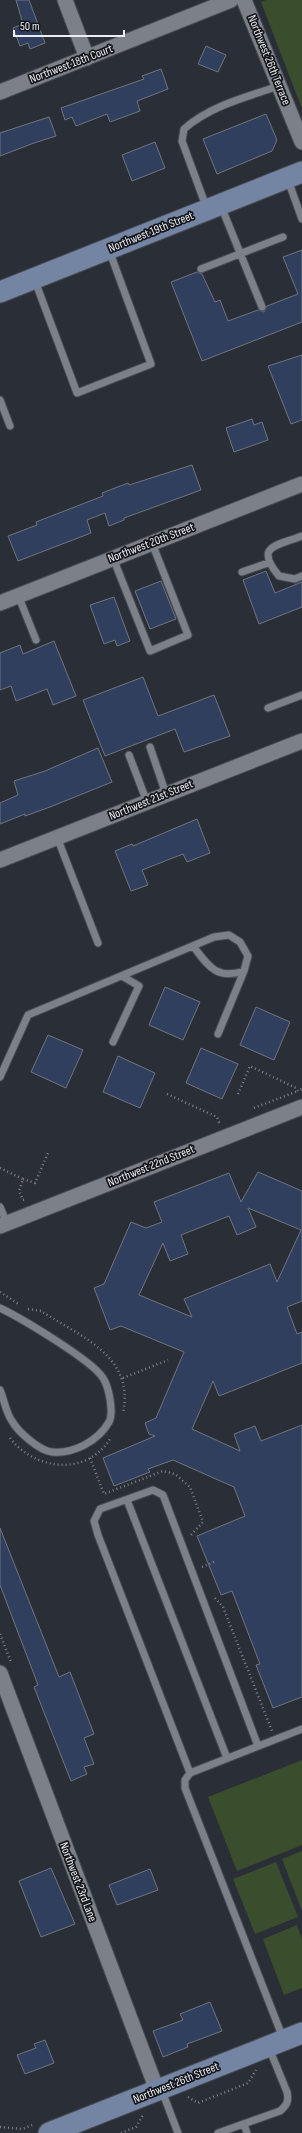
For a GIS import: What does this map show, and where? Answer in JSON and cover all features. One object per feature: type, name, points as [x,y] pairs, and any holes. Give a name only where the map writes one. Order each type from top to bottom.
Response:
[{"type":"street","points":[[65,0],[87,58]]},
{"type":"street","name":"Northwest 18th Court","points":[[0,92],[231,0]]},
{"type":"street","name":"Northwest 26th Terrace","points":[[244,0],[302,142]]},
{"type":"street","name":"Northwest 19th Street","points":[[0,292],[294,175]]},
{"type":"street","name":"Northwest 20th Street","points":[[0,603],[302,484]]},
{"type":"street","name":"Northwest 21st Street","points":[[0,860],[302,741]]},
{"type":"street","name":"Northwest 22nd Street","points":[[4,1224],[302,1107]]},
{"type":"street","name":"Northwest 23rd Lane","points":[[6,1669],[161,2094]]},
{"type":"street","name":"Northwest 26th Street","points":[[49,2133],[79,2124],[161,2094],[282,2045]]},
{"type":"lane","points":[[262,307],[240,253],[214,207],[182,141],[184,129],[194,120],[214,109],[279,86]]},
{"type":"lane","points":[[294,175],[302,219]]},
{"type":"lane","points":[[200,269],[283,238]]},
{"type":"lane","points":[[34,279],[77,393],[152,364],[108,249]]},
{"type":"lane","points":[[0,400],[10,426]]},
{"type":"lane","points":[[302,536],[272,548],[267,555],[268,563],[279,576],[295,579],[302,576]]},
{"type":"lane","points":[[113,558],[150,651],[188,635],[152,543]]},
{"type":"lane","points":[[242,572],[268,563]]},
{"type":"lane","points":[[18,595],[36,640]]},
{"type":"lane","points":[[268,708],[302,695]]},
{"type":"lane","points":[[150,747],[166,794]]},
{"type":"lane","points":[[129,755],[147,802]]},
{"type":"lane","points":[[57,837],[98,943]]},
{"type":"lane","points":[[0,1077],[28,1015],[193,946],[214,938],[229,935],[240,942],[248,956],[244,971],[218,1034]]},
{"type":"lane","points":[[193,946],[206,962],[219,974],[231,975],[244,971]]},
{"type":"lane","points":[[113,1042],[139,986],[122,976]]},
{"type":"lane","points":[[0,1207],[4,1224]]},
{"type":"lane","points":[[0,1308],[86,1362],[103,1377],[110,1398],[110,1421],[95,1440],[76,1449],[52,1452],[29,1440],[11,1421],[0,1390]]},
{"type":"lane","points":[[190,1773],[98,1535],[94,1521],[100,1509],[153,1490],[163,1495],[258,1746]]},
{"type":"lane","points":[[127,1500],[227,1758]]},
{"type":"lane","points":[[218,2133],[280,2111],[287,2105],[288,2099],[282,2045],[185,1788],[185,1780],[190,1773],[302,1729]]},
{"type":"lane","points":[[161,2094],[178,2133]]},
{"type":"lane","points":[[244,2124],[247,2133]]},
{"type":"path","points":[[238,1094],[250,1066],[298,1090]]},
{"type":"path","points":[[248,1111],[302,1089]]},
{"type":"path","points":[[167,1094],[217,1117],[220,1122]]},
{"type":"path","points":[[212,1125],[227,1120]]},
{"type":"path","points":[[0,1168],[35,1183],[48,1153]]},
{"type":"path","points":[[23,1179],[19,1191],[23,1200],[30,1197]]},
{"type":"path","points":[[0,1292],[30,1310],[41,1311],[107,1353],[117,1366],[122,1378],[125,1403],[122,1416]]},
{"type":"path","points":[[122,1378],[168,1360]]},
{"type":"path","points":[[6,1433],[15,1444],[36,1460],[51,1465],[65,1466],[81,1462],[94,1456],[114,1435]]},
{"type":"path","points":[[202,1567],[214,1562]]},
{"type":"path","points":[[0,1634],[6,1669]]},
{"type":"path","points":[[121,2133],[136,2127],[144,2114],[161,2094],[187,2096],[198,2103],[248,2083],[258,2068],[282,2045]]},
{"type":"green space","points":[[266,0],[302,0],[302,109],[261,2]]},
{"type":"green space","points":[[302,1760],[302,1845],[237,1871],[208,1797]]},
{"type":"green space","points":[[302,1851],[302,1911],[282,1859]]},
{"type":"green space","points":[[276,1862],[298,1917],[255,1934],[233,1879]]},
{"type":"green space","points":[[297,1925],[302,1939],[302,1988],[284,1995],[263,1939]]},
{"type":"building","points":[[16,0],[29,0],[45,43],[30,49],[28,43],[20,46],[13,28],[23,24]]},
{"type":"building","points":[[206,46],[226,55],[218,72],[198,64]]},
{"type":"building","points":[[161,69],[168,89],[137,101],[140,111],[110,122],[107,114],[76,126],[72,117],[65,120],[61,108],[144,79],[142,76]]},
{"type":"building","points":[[266,114],[277,140],[272,151],[217,174],[203,139]]},
{"type":"building","points":[[49,117],[56,136],[0,156],[0,133]]},
{"type":"building","points":[[155,142],[165,168],[132,181],[122,155]]},
{"type":"building","points":[[302,250],[302,322],[202,361],[171,282],[197,272],[202,274],[215,302],[220,300],[228,321],[258,310],[264,312],[267,306],[298,294],[283,257]]},
{"type":"building","points":[[302,355],[302,420],[291,424],[268,366]]},
{"type":"building","points":[[252,419],[254,425],[262,422],[268,440],[234,452],[226,428]]},
{"type":"building","points":[[192,465],[201,490],[124,518],[124,520],[109,526],[105,513],[87,520],[91,533],[18,561],[8,536],[37,525],[36,522],[103,496],[102,493],[128,483],[129,485]]},
{"type":"building","points":[[266,571],[275,593],[302,582],[302,607],[259,624],[243,580]]},
{"type":"building","points":[[161,581],[176,619],[150,629],[135,591]]},
{"type":"building","points":[[114,597],[130,641],[117,646],[115,640],[104,644],[90,605]]},
{"type":"building","points":[[54,641],[76,696],[53,705],[47,689],[16,701],[11,686],[0,690],[0,653],[20,645],[23,654]]},
{"type":"building","points":[[143,677],[158,716],[214,695],[230,736],[184,752],[175,729],[105,756],[83,700]]},
{"type":"building","points":[[98,748],[112,782],[50,807],[25,816],[25,814],[0,824],[0,803],[18,795],[14,781],[45,771]]},
{"type":"building","points":[[197,819],[210,853],[187,862],[183,854],[142,870],[148,885],[131,891],[115,851],[132,844],[133,846]]},
{"type":"building","points":[[165,987],[200,1002],[183,1040],[149,1025]]},
{"type":"building","points":[[256,1007],[290,1022],[274,1060],[240,1045]]},
{"type":"building","points":[[48,1035],[83,1050],[66,1088],[31,1072]]},
{"type":"building","points":[[201,1048],[238,1064],[222,1099],[186,1083]]},
{"type":"building","points":[[118,1056],[155,1073],[140,1108],[103,1092]]},
{"type":"building","points":[[258,1172],[302,1191],[302,1301],[287,1307],[297,1334],[302,1332],[302,1363],[219,1396],[213,1381],[192,1429],[240,1451],[234,1434],[255,1426],[261,1441],[302,1425],[302,1697],[273,1708],[256,1665],[260,1664],[232,1591],[221,1595],[197,1536],[245,1516],[234,1487],[173,1460],[148,1469],[150,1472],[114,1486],[103,1458],[155,1436],[149,1434],[145,1423],[156,1418],[184,1352],[121,1326],[110,1330],[94,1288],[104,1284],[131,1222],[146,1228],[162,1222],[154,1202],[229,1173],[241,1202]],"holes":[[[248,1208],[301,1230],[277,1282],[270,1264],[184,1299],[192,1317],[139,1295],[163,1243],[170,1261],[188,1254],[181,1235],[229,1216],[237,1235],[256,1227]]]},
{"type":"building","points":[[0,1528],[59,1677],[70,1672],[94,1734],[84,1738],[94,1764],[84,1767],[87,1774],[71,1781],[34,1687],[38,1685],[0,1585]]},
{"type":"building","points":[[51,1868],[75,1924],[41,1937],[19,1881]]},
{"type":"building","points":[[150,1869],[158,1890],[117,1905],[109,1885]]},
{"type":"building","points":[[210,2002],[222,2031],[187,2044],[188,2047],[163,2057],[153,2031],[183,2020],[180,2014]]},
{"type":"building","points":[[45,2040],[54,2063],[25,2074],[17,2055],[36,2048],[34,2044]]}]
